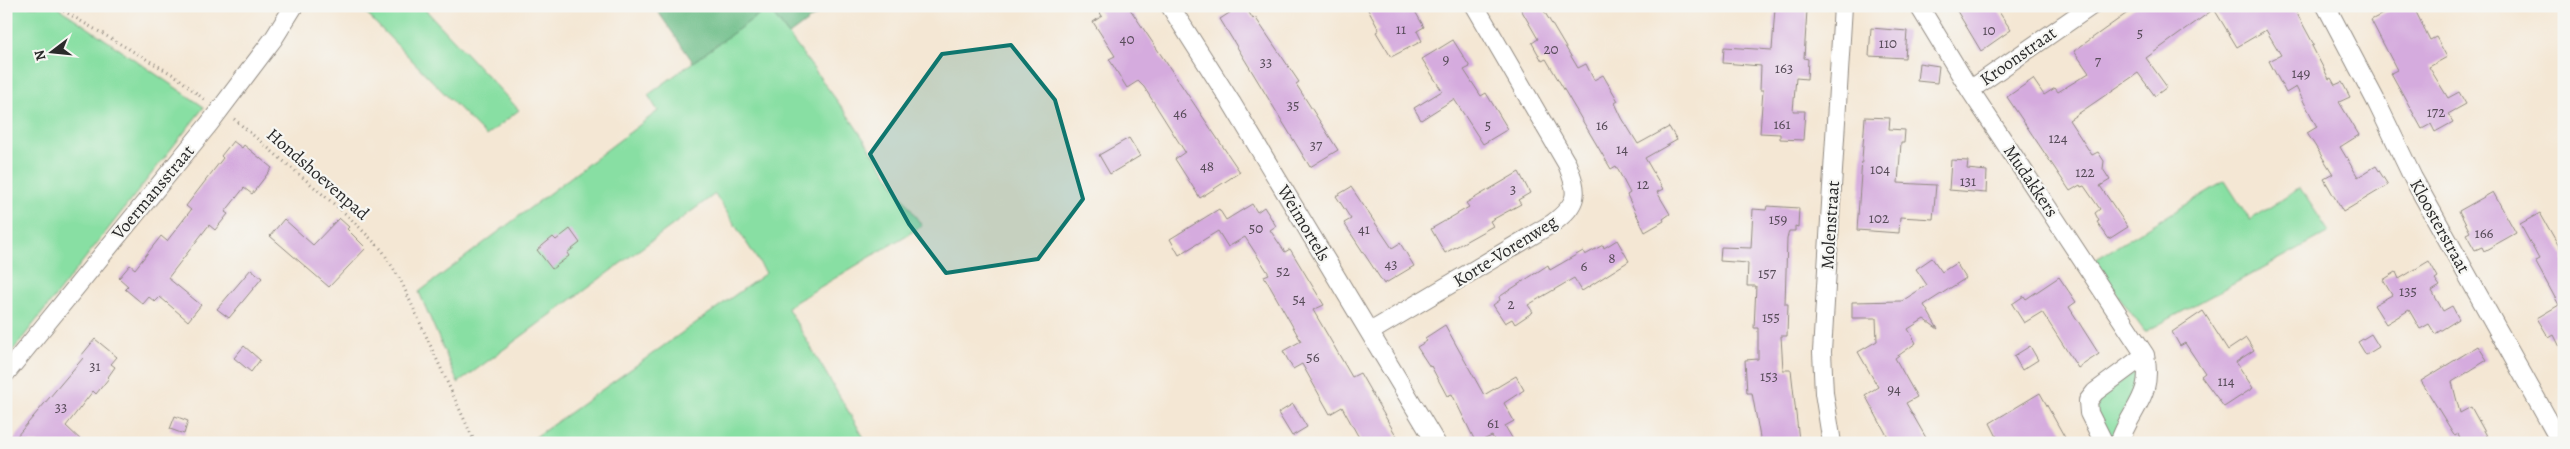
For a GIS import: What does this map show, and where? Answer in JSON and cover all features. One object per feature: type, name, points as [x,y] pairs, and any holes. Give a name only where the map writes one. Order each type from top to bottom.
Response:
[{"type":"street","name":"Voermansstraat","points":[[6,373],[218,111],[274,38],[294,6]]},
{"type":"street","name":"Weimortels","points":[[1170,6],[1232,102],[1436,443]]},
{"type":"street","name":"Korte-Vorenweg","points":[[1370,332],[1553,223],[1566,213],[1575,197],[1576,189],[1567,164],[1475,6]]},
{"type":"street","name":"Molenstraat","points":[[1832,443],[1824,394],[1822,352],[1843,6]]},
{"type":"street","name":"Mudakkers","points":[[1919,6],[1970,90],[2145,355],[2148,378],[2146,392],[2119,443]]},
{"type":"street","name":"Kroonstraat","points":[[1970,90],[2091,6]]},
{"type":"street","name":"Kloosterstraat","points":[[2326,6],[2377,103],[2413,178],[2561,443]]},
{"type":"street","points":[[2104,443],[2089,413],[2088,401],[2094,392],[2145,355]]},
{"type":"path","name":"Hondshoevenpad","points":[[55,6],[177,77],[218,111],[228,114],[347,215],[382,250],[401,281],[475,443]]},
{"type":"highlighted area","points":[[1011,45],[1055,100],[1083,199],[1038,259],[946,273],[909,224],[870,154],[942,54]]},
{"type":"green space","points":[[6,6],[56,6],[204,107],[6,359]]},
{"type":"green space","points":[[359,6],[422,6],[519,110],[486,136]]},
{"type":"green space","points":[[654,6],[828,6],[789,35],[768,8],[693,62]]},
{"type":"green space","points":[[768,7],[849,117],[922,226],[787,307],[867,443],[527,443],[766,273],[715,194],[458,383],[419,292],[658,111],[648,95]]},
{"type":"green space","points":[[2225,181],[2250,220],[2300,188],[2329,232],[2145,332],[2093,261]]},
{"type":"green space","points":[[2136,370],[2142,371],[2141,382],[2115,435],[2109,436],[2096,412],[2099,399]]},
{"type":"building","points":[[1096,6],[1128,6],[1240,172],[1200,198],[1175,159],[1185,152],[1144,87],[1138,81],[1127,88],[1109,59],[1115,56],[1093,22],[1102,16]]},
{"type":"building","points":[[1240,6],[1245,6],[1253,19],[1255,17],[1299,82],[1296,84],[1338,150],[1310,167],[1220,19]]},
{"type":"building","points":[[1366,6],[1412,6],[1424,27],[1417,31],[1422,41],[1391,57],[1376,32],[1379,30]]},
{"type":"building","points":[[1519,6],[1541,6],[1578,68],[1586,64],[1594,80],[1603,75],[1618,101],[1615,103],[1622,118],[1638,144],[1669,127],[1677,140],[1645,158],[1663,189],[1657,192],[1670,214],[1663,219],[1664,221],[1645,232],[1627,195],[1630,193],[1616,166],[1611,169],[1546,59],[1542,61],[1532,43],[1538,39]]},
{"type":"building","points":[[1954,6],[1995,6],[2011,30],[1981,51]]},
{"type":"building","points":[[2137,6],[2293,6],[2314,45],[2312,46],[2329,79],[2331,78],[2335,85],[2342,82],[2350,97],[2339,102],[2359,135],[2340,147],[2358,177],[2376,166],[2388,185],[2343,212],[2324,179],[2333,174],[2307,133],[2317,127],[2296,87],[2286,93],[2269,61],[2281,55],[2266,30],[2237,47],[2214,9],[2146,58],[2167,87],[2155,96],[2138,73],[2069,120],[2092,155],[2098,152],[2104,161],[2103,169],[2110,180],[2100,186],[2128,227],[2109,239],[2097,222],[2099,221],[2095,213],[2100,209],[2084,186],[2081,187],[2080,185],[2070,191],[2007,97],[2033,79],[2044,95],[2055,88],[2058,92],[2089,73],[2074,51]]},
{"type":"building","points":[[2398,6],[2413,6],[2430,40],[2436,37],[2447,57],[2429,67],[2448,98],[2459,92],[2466,104],[2448,114],[2453,122],[2435,132],[2431,124],[2422,129],[2391,73],[2397,70],[2371,20]]},
{"type":"building","points":[[1775,8],[1807,10],[1804,58],[1808,59],[1807,79],[1796,78],[1793,111],[1805,111],[1803,140],[1780,139],[1780,134],[1760,133],[1763,90],[1760,90],[1761,66],[1723,63],[1724,47],[1772,50]]},
{"type":"building","points":[[1871,28],[1907,31],[1905,58],[1869,56]]},
{"type":"building","points":[[1453,40],[1470,67],[1464,70],[1481,96],[1486,93],[1508,129],[1483,144],[1454,99],[1421,120],[1414,108],[1442,91],[1422,59]]},
{"type":"building","points":[[1919,63],[1939,66],[1937,83],[1917,81]]},
{"type":"building","points":[[1865,117],[1890,118],[1889,129],[1905,130],[1904,143],[1901,143],[1898,183],[1936,185],[1933,219],[1900,217],[1899,233],[1857,230]]},
{"type":"building","points":[[1129,138],[1140,156],[1110,174],[1099,155]]},
{"type":"building","points":[[233,141],[242,148],[244,145],[272,168],[252,194],[244,188],[225,212],[228,214],[215,230],[209,225],[168,278],[201,305],[188,321],[160,297],[155,302],[149,297],[143,304],[125,289],[128,286],[119,278],[130,265],[135,269],[161,236],[167,241],[191,210],[186,206],[223,158],[221,156]]},
{"type":"building","points":[[1951,160],[1968,161],[1967,169],[1987,171],[1986,193],[1949,190]]},
{"type":"building","points":[[1519,172],[1530,193],[1518,200],[1521,204],[1490,221],[1493,226],[1445,253],[1431,229],[1469,207],[1466,203]]},
{"type":"building","points":[[1351,187],[1392,248],[1400,243],[1414,266],[1384,284],[1344,223],[1351,219],[1336,196]]},
{"type":"building","points":[[2493,192],[2516,233],[2484,251],[2482,247],[2475,250],[2466,234],[2470,232],[2459,211]]},
{"type":"building","points":[[1252,204],[1257,212],[1264,207],[1276,226],[1270,230],[1285,252],[1290,249],[1324,305],[1313,310],[1352,377],[1360,373],[1397,437],[1388,443],[1362,443],[1342,407],[1330,414],[1302,364],[1293,369],[1283,351],[1301,341],[1264,276],[1269,274],[1245,237],[1228,247],[1218,231],[1179,255],[1170,239],[1219,209],[1226,220]]},
{"type":"building","points":[[1767,206],[1799,208],[1798,227],[1795,226],[1795,231],[1789,231],[1787,239],[1785,304],[1788,304],[1787,336],[1781,336],[1783,370],[1791,370],[1799,440],[1784,443],[1761,443],[1752,393],[1747,393],[1745,360],[1758,359],[1758,328],[1754,328],[1756,286],[1747,286],[1748,263],[1720,261],[1721,247],[1751,248],[1753,209],[1766,210]]},
{"type":"building","points":[[2540,213],[2564,255],[2564,355],[2554,335],[2549,338],[2537,318],[2559,305],[2535,261],[2539,259],[2520,224]]},
{"type":"building","points":[[339,218],[366,248],[329,287],[270,236],[284,219],[313,245]]},
{"type":"building","points":[[570,229],[580,243],[567,253],[569,256],[552,269],[537,250],[553,237],[556,240]]},
{"type":"building","points":[[1617,240],[1629,261],[1582,291],[1574,278],[1528,305],[1533,312],[1515,324],[1512,319],[1505,323],[1493,305],[1500,300],[1499,297],[1548,265],[1550,270],[1583,251],[1585,255],[1603,245],[1604,248]]},
{"type":"building","points":[[1932,258],[1942,272],[1956,263],[1966,278],[1924,305],[1938,329],[1924,319],[1908,329],[1916,343],[1895,358],[1917,397],[1906,403],[1929,443],[1891,443],[1865,395],[1878,387],[1858,352],[1877,341],[1876,318],[1852,318],[1852,302],[1902,301],[1927,285],[1916,269]]},
{"type":"building","points":[[2429,261],[2438,277],[2435,279],[2440,286],[2432,291],[2443,311],[2452,306],[2459,319],[2435,334],[2429,324],[2420,329],[2409,310],[2386,324],[2374,305],[2392,295],[2383,280],[2396,272],[2399,279]]},
{"type":"building","points":[[251,269],[262,278],[229,318],[217,309]]},
{"type":"building","points":[[2059,277],[2076,302],[2069,307],[2099,354],[2078,368],[2042,312],[2024,323],[2012,304],[2024,296],[2026,299]]},
{"type":"building","points":[[2203,311],[2228,350],[2246,338],[2254,350],[2236,362],[2253,388],[2224,407],[2201,376],[2205,373],[2185,343],[2180,346],[2172,332]]},
{"type":"building","points":[[1445,325],[1484,395],[1516,376],[1524,390],[1504,403],[1514,421],[1505,426],[1515,443],[1496,443],[1492,436],[1476,443],[1452,394],[1447,396],[1431,366],[1417,347],[1427,341],[1425,338]]},
{"type":"building","points":[[2371,334],[2379,347],[2366,355],[2358,342]]},
{"type":"building","points":[[95,339],[117,357],[111,364],[115,367],[109,378],[96,394],[93,391],[66,426],[84,443],[11,443],[83,358],[81,356]]},
{"type":"building","points":[[244,346],[260,360],[251,372],[234,358]]},
{"type":"building","points":[[2030,346],[2038,360],[2022,370],[2014,356]]},
{"type":"building","points":[[2478,346],[2487,360],[2452,382],[2460,413],[2471,407],[2491,443],[2463,443],[2458,434],[2455,436],[2421,381]]},
{"type":"building","points":[[2040,393],[2068,443],[2000,443],[1990,423]]},
{"type":"building","points":[[1293,404],[1307,427],[1292,436],[1278,413]]},
{"type":"building","points":[[175,416],[188,421],[184,434],[170,429]]}]
